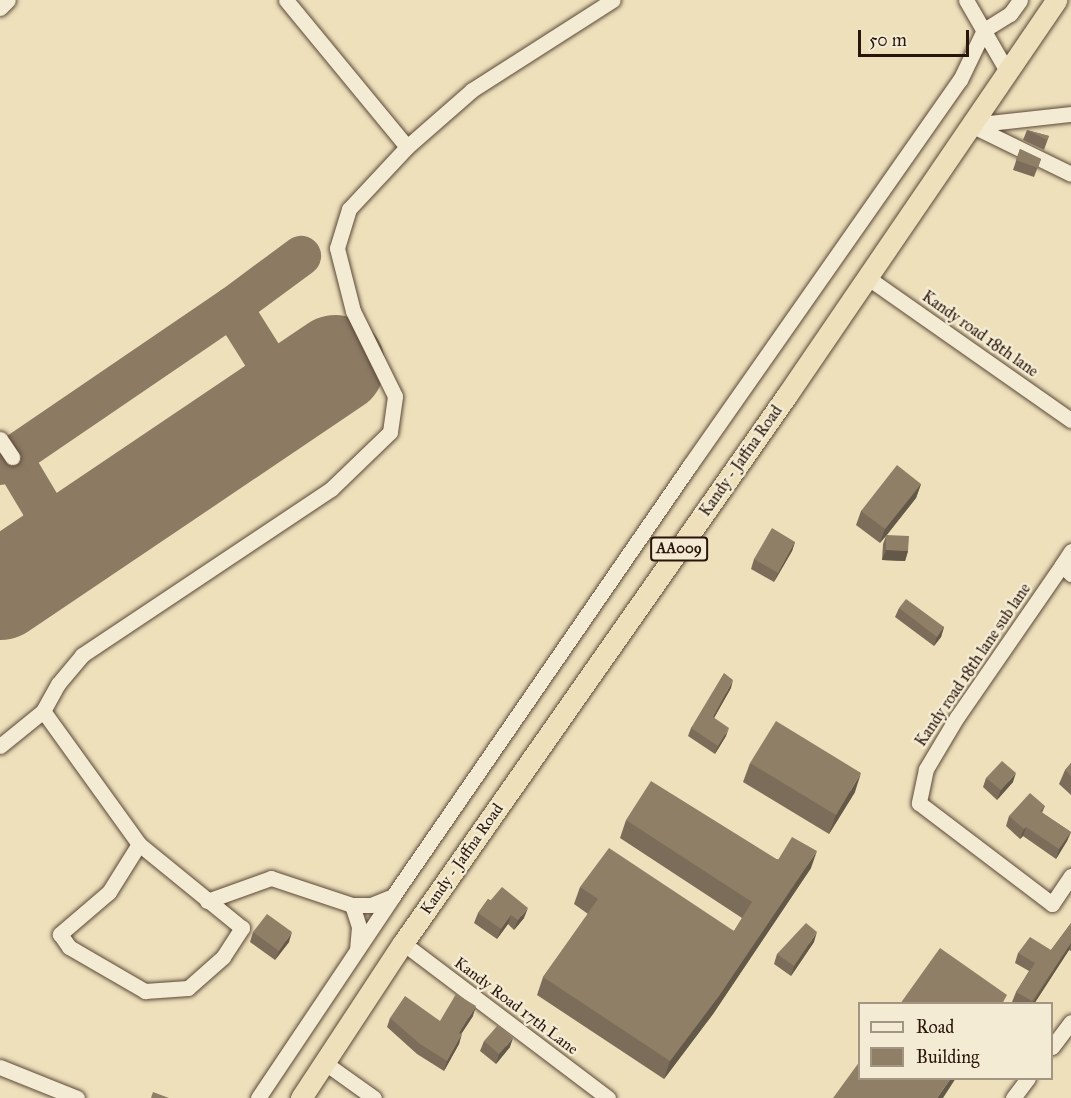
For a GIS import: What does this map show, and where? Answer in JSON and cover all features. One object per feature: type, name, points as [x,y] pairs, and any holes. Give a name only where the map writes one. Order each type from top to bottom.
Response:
[{"type":"highway","name":"Kandy - Jaffna Road","points":[[301,1098],[403,944],[868,278],[1056,0]]},
{"type":"street","points":[[0,8],[8,0]]},
{"type":"street","points":[[286,0],[407,147]]},
{"type":"street","points":[[0,746],[43,711],[58,684],[82,655],[331,489],[390,432],[395,396],[353,311],[337,248],[349,209],[407,147],[472,90],[614,0]]},
{"type":"street","points":[[966,0],[1008,71]]},
{"type":"street","points":[[258,1098],[393,896],[960,80],[984,30],[1010,14],[1020,0]]},
{"type":"street","points":[[971,124],[1071,114]]},
{"type":"street","points":[[971,124],[1071,174]]},
{"type":"street","name":"Kandy road 18th lane","points":[[868,278],[1071,420]]},
{"type":"street","points":[[0,439],[12,457]]},
{"type":"street","points":[[1066,569],[1071,551]]},
{"type":"street","name":"Kandy road 18th lane sub lane","points":[[1066,569],[957,717],[926,769],[920,803],[1052,904],[1071,876]]},
{"type":"street","points":[[43,711],[139,844],[242,928],[223,957],[188,987],[145,991],[69,947],[60,934],[109,892],[139,844]]},
{"type":"street","points":[[207,901],[271,878],[352,905],[371,905],[393,896]]},
{"type":"street","points":[[352,905],[359,927],[356,952]]},
{"type":"street","name":"Kandy Road 17th Lane","points":[[403,944],[608,1098]]},
{"type":"street","points":[[1053,1046],[1071,1022]]},
{"type":"street","points":[[326,1063],[374,1098]]},
{"type":"street","points":[[0,1067],[77,1098]]},
{"type":"street","points":[[1013,1098],[1026,1080]]},
{"type":"building","points":[[1027,130],[1049,136],[1047,140]]},
{"type":"building","points":[[1020,149],[1041,159],[1038,168],[1016,160]]},
{"type":"building","points":[[897,465],[921,484],[885,529],[861,511]]},
{"type":"building","points":[[772,528],[795,542],[778,573],[754,559]]},
{"type":"building","points":[[886,535],[909,536],[908,551],[886,550]]},
{"type":"building","points":[[906,599],[944,627],[937,637],[899,608]]},
{"type":"building","points":[[724,673],[733,680],[713,717],[729,728],[718,746],[691,728]]},
{"type":"building","points":[[776,721],[861,773],[836,815],[750,763]]},
{"type":"building","points":[[1002,761],[1016,773],[1001,790],[986,778]]},
{"type":"building","points":[[1071,763],[1071,776],[1065,770]]},
{"type":"building","points":[[651,781],[778,860],[792,837],[817,851],[719,996],[670,1061],[543,977],[598,899],[580,887],[609,848],[734,931],[752,902],[626,820]]},
{"type":"building","points":[[1030,793],[1045,806],[1040,811],[1071,832],[1059,849],[1026,827],[1024,829],[1009,816]]},
{"type":"building","points":[[502,887],[528,908],[518,920],[511,915],[501,929],[478,913],[488,899],[490,901]]},
{"type":"building","points":[[267,914],[292,932],[279,951],[253,932]]},
{"type":"building","points":[[806,923],[817,932],[794,966],[777,954]]},
{"type":"building","points":[[1071,923],[1071,943],[1032,1001],[1016,992],[1035,963],[1018,953],[1030,937],[1051,950]]},
{"type":"building","points":[[940,948],[1007,995],[1003,1002],[901,1002]]},
{"type":"building","points":[[456,994],[476,1006],[459,1033],[462,1034],[447,1061],[420,1044],[390,1018],[405,996],[440,1021]]},
{"type":"building","points":[[498,1025],[513,1038],[499,1054],[484,1041]]},
{"type":"building","points":[[858,1064],[858,1080],[950,1080],[937,1098],[833,1098]]},
{"type":"building","points":[[153,1092],[169,1098],[151,1098]]},
{"type":"taxiway","points":[[0,465],[232,307],[301,256]]},
{"type":"taxiway","points":[[232,307],[288,396]]},
{"type":"taxiway","points":[[12,457],[65,546]]},
{"type":"runway","points":[[0,590],[335,364]]}]
